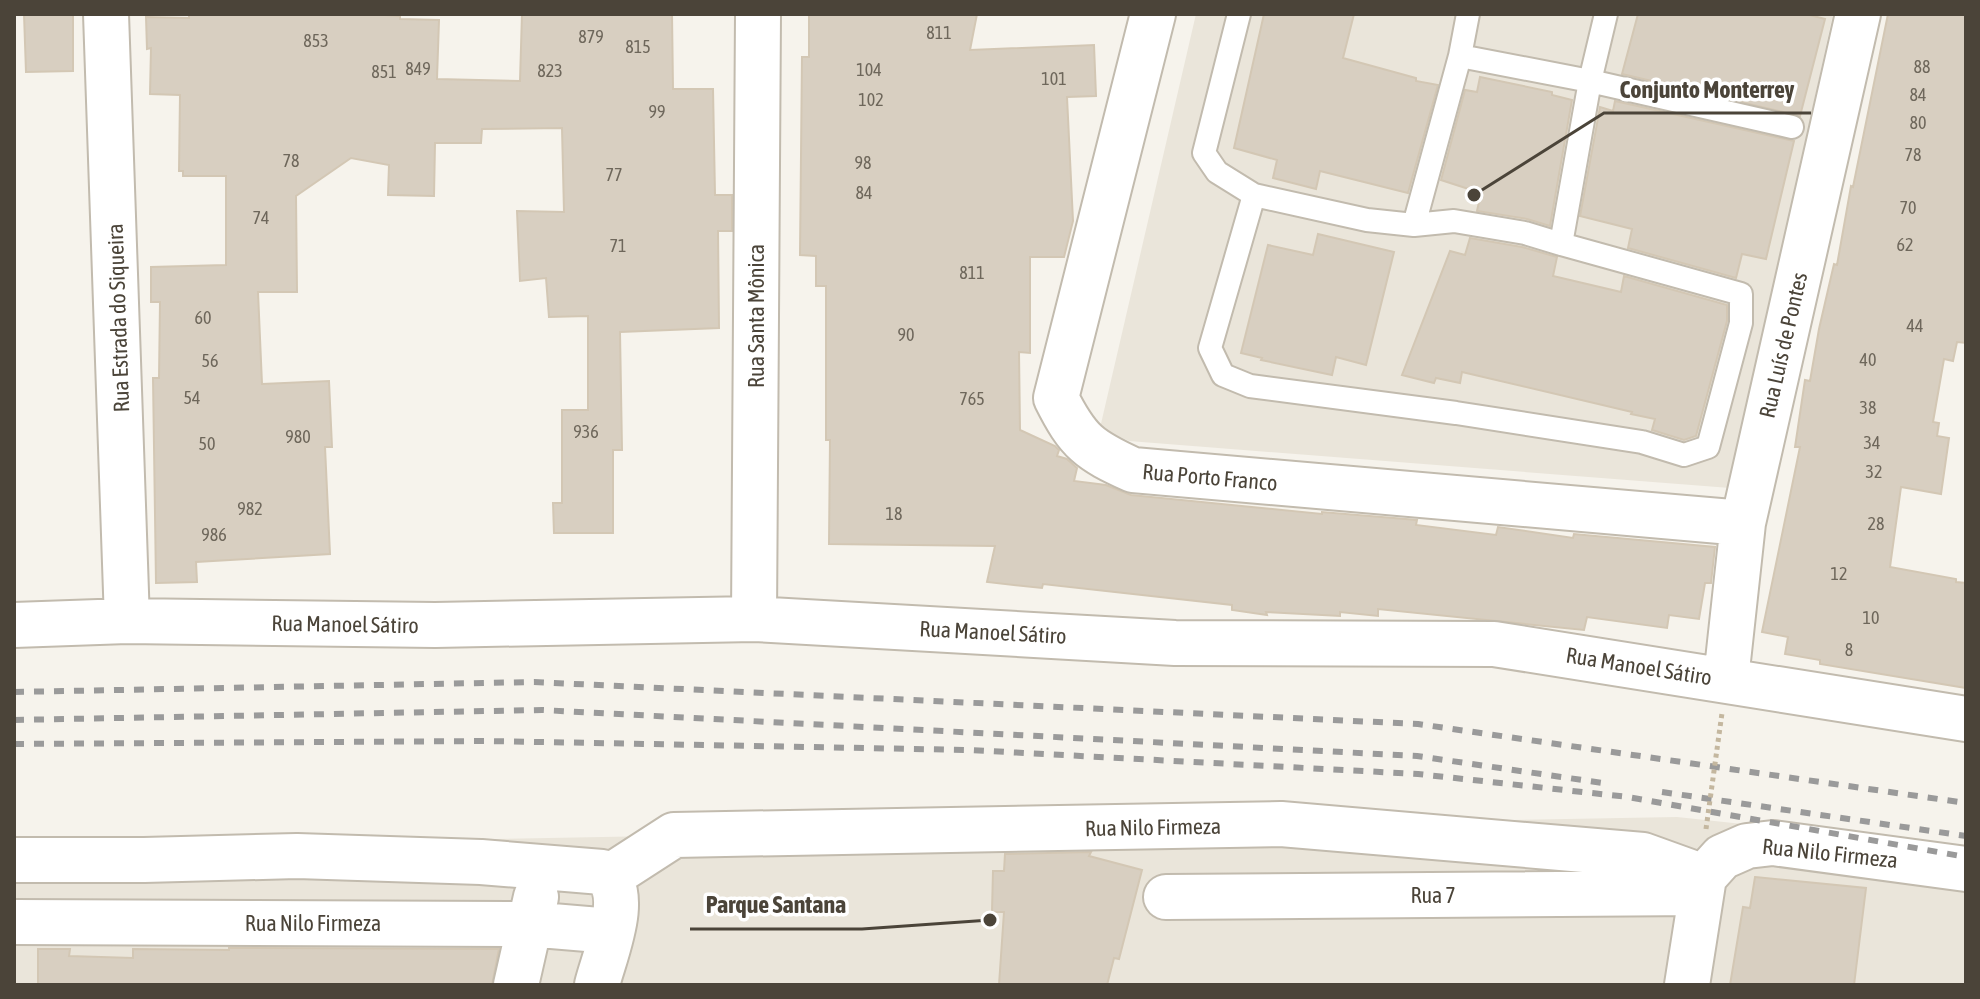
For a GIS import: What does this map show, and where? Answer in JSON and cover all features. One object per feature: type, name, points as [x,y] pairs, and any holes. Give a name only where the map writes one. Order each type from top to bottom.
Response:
[{"type":"street","name":"Rua Estrada do Siqueira","points":[[106,14],[127,621]]},
{"type":"street","name":"Rua Santa Mônica","points":[[754,619],[758,14]]},
{"type":"street","name":"Rua Porto Franco","points":[[1153,14],[1056,398],[1071,428],[1097,453],[1133,470],[1743,523]]},
{"type":"street","name":"Rua Luís de Pontes","points":[[1724,696],[1743,523],[1858,14]]},
{"type":"street","name":"Rua Manoel Sátiro","points":[[14,625],[127,621],[435,625],[754,619],[1175,643],[1494,644],[1724,696],[1966,719]]},
{"type":"street","name":"Rua Nilo Firmeza","points":[[612,881],[674,835],[1281,824],[1643,855],[1702,885],[1722,857],[1747,846],[1773,843],[1966,869]]},
{"type":"street","points":[[14,860],[297,856],[481,862],[602,872],[612,881],[618,907],[597,985]]},
{"type":"street","points":[[516,985],[528,924],[545,868]]},
{"type":"street","points":[[1687,985],[1702,885]]},
{"type":"street","name":"Rua 7","points":[[1166,897],[1702,885]]},
{"type":"street","name":"Rua Nilo Firmeza","points":[[14,922],[528,924],[611,931]]},
{"type":"lane","points":[[1239,14],[1204,153],[1217,172],[1254,195],[1367,220],[1414,225],[1454,221],[1490,226],[1741,294],[1741,323],[1708,447],[1684,455],[1642,442],[1518,422],[1250,386],[1223,375],[1210,348],[1254,195]]},
{"type":"lane","points":[[1414,225],[1460,56],[1468,14]]},
{"type":"lane","points":[[1561,244],[1590,81],[1606,14]]},
{"type":"lane","points":[[1460,56],[1590,81],[1792,127]]},
{"type":"path","points":[[1706,829],[1724,696]]},
{"type":"shaded area","points":[[1196,14],[1833,14],[1730,488],[1129,441],[1100,428]]},
{"type":"shaded area","points":[[1677,817],[1966,848],[1966,985],[14,985],[14,855],[445,840]]},
{"type":"building","points":[[24,14],[73,14],[73,71],[26,72]]},
{"type":"building","points":[[189,14],[370,14],[439,20],[437,79],[520,81],[522,14],[672,14],[673,89],[713,89],[715,195],[732,195],[732,231],[718,231],[719,328],[620,332],[622,450],[613,450],[613,533],[554,533],[553,503],[562,503],[562,410],[588,410],[588,316],[549,317],[546,278],[520,281],[517,211],[564,212],[562,128],[482,129],[481,143],[435,143],[434,196],[388,195],[389,165],[351,158],[296,196],[297,292],[258,292],[262,384],[329,381],[332,447],[325,447],[330,554],[196,562],[197,582],[156,583],[153,378],[159,378],[160,302],[151,302],[151,267],[226,265],[226,176],[183,176],[183,171],[179,171],[180,95],[150,94],[151,48],[147,49],[146,17],[189,18]]},
{"type":"building","points":[[809,14],[977,14],[970,50],[1094,45],[1096,96],[1067,97],[1073,221],[1064,257],[1030,257],[1030,353],[1019,352],[1020,430],[1055,446],[1059,450],[1057,456],[1067,459],[1077,468],[1074,481],[1106,485],[1131,495],[1417,520],[1416,525],[1496,535],[1498,527],[1573,538],[1574,534],[1715,547],[1711,583],[1705,583],[1699,619],[1669,615],[1667,628],[1587,617],[1584,630],[1378,609],[1378,616],[1340,612],[1340,616],[1266,612],[1267,615],[1232,610],[1232,605],[1043,584],[1042,588],[987,582],[995,546],[829,544],[826,286],[816,286],[816,256],[800,255],[802,57],[809,57]]},
{"type":"building","points":[[1264,14],[1354,14],[1343,58],[1438,85],[1408,193],[1320,171],[1316,189],[1273,178],[1277,160],[1234,148]]},
{"type":"building","points":[[1638,14],[1806,14],[1825,19],[1800,116],[1622,74]]},
{"type":"building","points":[[1888,14],[1966,14],[1966,343],[1957,342],[1953,361],[1944,359],[1933,422],[1939,423],[1937,436],[1949,438],[1941,494],[1901,487],[1890,567],[1966,583],[1966,688],[1820,664],[1820,660],[1785,654],[1788,637],[1762,632],[1800,447],[1795,447],[1805,380],[1810,381],[1834,264],[1837,265]]},
{"type":"building","points":[[1480,77],[1552,92],[1552,95],[1572,100],[1550,226],[1477,211],[1481,193],[1441,180],[1465,90],[1477,92]]},
{"type":"building","points":[[1615,101],[1794,141],[1766,259],[1742,254],[1736,278],[1628,248],[1632,229],[1580,216],[1600,107],[1613,111]]},
{"type":"building","points":[[1318,234],[1394,252],[1366,365],[1336,357],[1332,375],[1241,353],[1268,245],[1313,255]]},
{"type":"building","points":[[1470,238],[1557,257],[1553,276],[1621,292],[1624,276],[1727,305],[1727,321],[1696,436],[1684,440],[1652,430],[1655,419],[1462,372],[1460,383],[1436,378],[1434,383],[1402,375],[1450,251],[1465,255]]},
{"type":"building","points":[[1091,852],[1089,856],[1142,870],[1119,959],[1114,958],[1107,985],[999,985],[1004,912],[992,912],[993,871],[1004,871],[1005,854]]},
{"type":"building","points":[[1755,877],[1866,888],[1854,985],[1730,985],[1743,907],[1750,908]]},
{"type":"building","points":[[38,949],[70,949],[69,956],[133,958],[133,949],[499,949],[492,985],[38,985]]},
{"type":"railway","points":[[14,692],[534,682],[1418,724],[1966,803]]},
{"type":"railway","points":[[14,720],[542,710],[1417,756],[1603,783]]},
{"type":"railway","points":[[14,744],[487,741],[969,750],[1418,774],[1628,797],[1966,857]]},
{"type":"railway","points":[[1662,792],[1966,836]]},
{"type":"place","name":"Conjunto Monterrey","points":[[1474,195]]},
{"type":"place","name":"Parque Santana","points":[[990,920]]}]
